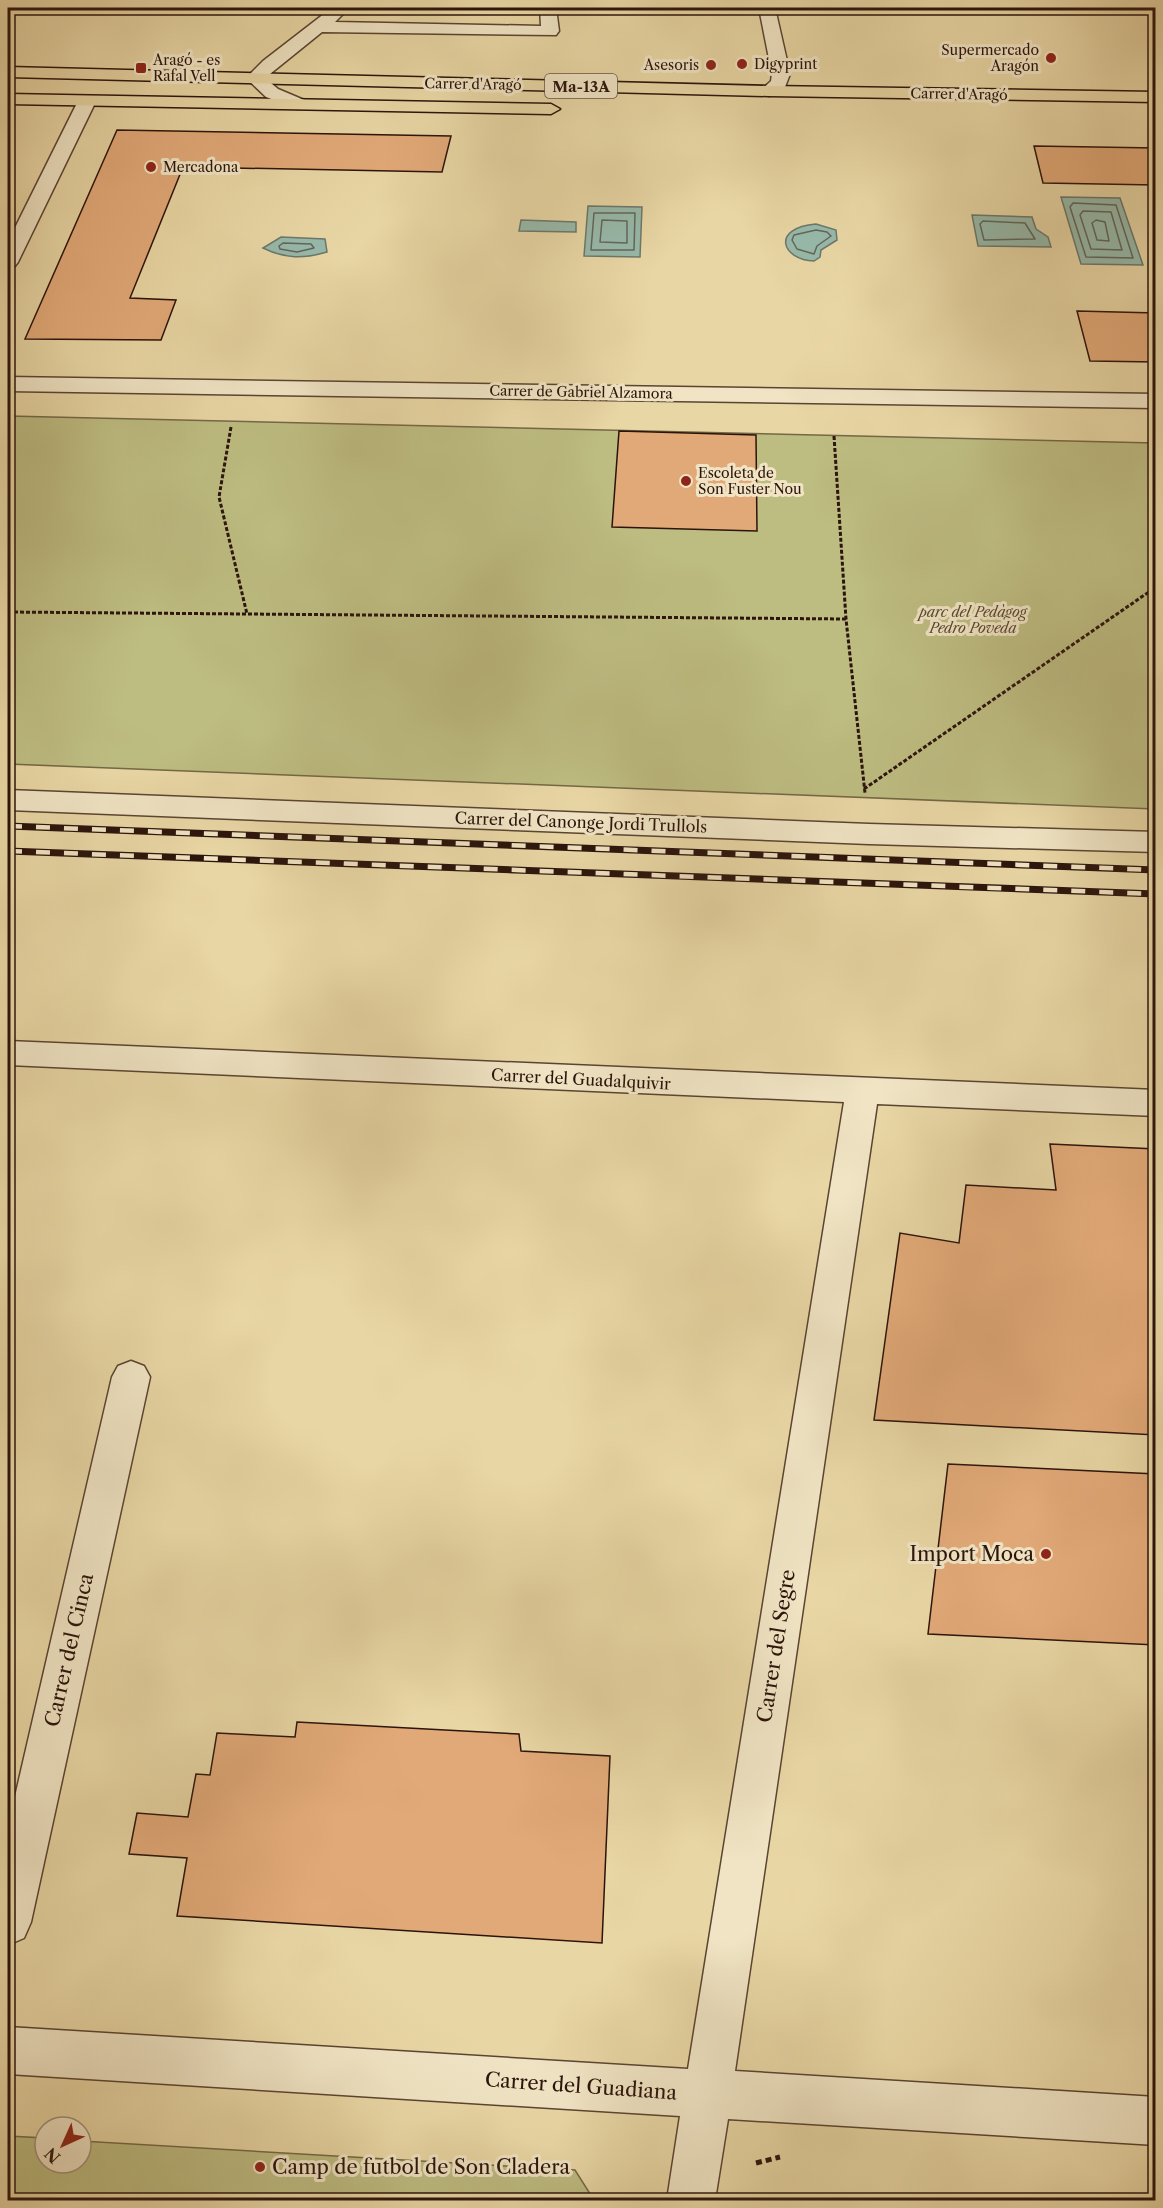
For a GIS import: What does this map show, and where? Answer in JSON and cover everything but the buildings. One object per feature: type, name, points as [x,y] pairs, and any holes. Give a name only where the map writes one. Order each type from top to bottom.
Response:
[{"type":"main road","name":"Carrer d'Aragó","points":[[8,72],[769,91],[1155,97]]},
{"type":"main road","points":[[87,101],[102,88],[124,76]]},
{"type":"main road","points":[[720,108],[769,91]]},
{"type":"main road","name":"Carrer d'Aragó","points":[[8,99],[569,109]]},
{"type":"street","points":[[298,104],[272,93],[255,78],[344,8]]},
{"type":"street","points":[[318,27],[550,31],[548,8]]},
{"type":"street","points":[[767,8],[781,74],[779,83],[769,91]]},
{"type":"street","points":[[8,262],[87,101]]},
{"type":"street","name":"Carrer de Gabriel Alzamora","points":[[8,384],[1155,401]]},
{"type":"street","name":"Carrer del Canonge Jordi Trullols","points":[[8,800],[869,834],[1155,842]]},
{"type":"street","name":"Carrer del Guadalquivir","points":[[8,1053],[1155,1103]]},
{"type":"street","name":"Carrer del Segre","points":[[691,2200],[862,1092]]},
{"type":"street","name":"Carrer del Cinca","points":[[8,1922],[131,1377]]},
{"type":"street","name":"Carrer del Guadiana","points":[[8,2051],[1155,2121]]},
{"type":"path","points":[[239,387],[219,496],[247,614]]},
{"type":"path","points":[[832,396],[846,619],[869,834]]},
{"type":"path","points":[[864,789],[1155,587]]},
{"type":"path","points":[[8,612],[846,619]]},
{"type":"path","points":[[752,2171],[757,2162],[791,2156]]},
{"type":"green space","name":"parc del Pedàgog Pedro Poveda","points":[[8,416],[1155,443],[1155,809],[8,764]]},
{"type":"green space","name":"Camp de futbol de Son Cladera","points":[[8,2136],[33,2137],[33,2175],[93,2175],[93,2142],[575,2170],[594,2200],[8,2200]]},
{"type":"water","points":[[1061,197],[1120,198],[1143,265],[1081,264]]},
{"type":"water","points":[[588,206],[642,207],[640,257],[584,256]]},
{"type":"water","points":[[972,215],[1032,217],[1036,229],[1048,237],[1051,247],[978,246]]},
{"type":"water","points":[[521,220],[576,222],[576,232],[519,231]]},
{"type":"water","points":[[816,224],[836,230],[837,240],[821,250],[820,257],[814,261],[803,259],[788,250],[787,237],[792,231]]},
{"type":"water","points":[[281,237],[325,239],[327,252],[295,257],[263,248]]},
{"type":"railway","points":[[8,826],[1156,870]]},
{"type":"railway","points":[[8,851],[1156,894]]},
{"type":"place","name":"Supermercado Aragón","points":[[1051,58]]},
{"type":"place","name":"Digyprint","points":[[742,64]]},
{"type":"place","name":"Asesoris","points":[[711,65]]},
{"type":"place","name":"Aragó - es Rafal Vell","points":[[141,68]]},
{"type":"place","name":"Mercadona","points":[[151,167]]},
{"type":"place","name":"Escoleta de Son Fuster Nou","points":[[686,481]]},
{"type":"place","name":"Import Moca","points":[[1046,1554]]},
{"type":"place","name":"Camp de futbol de Son Cladera","points":[[260,2167]]}]
